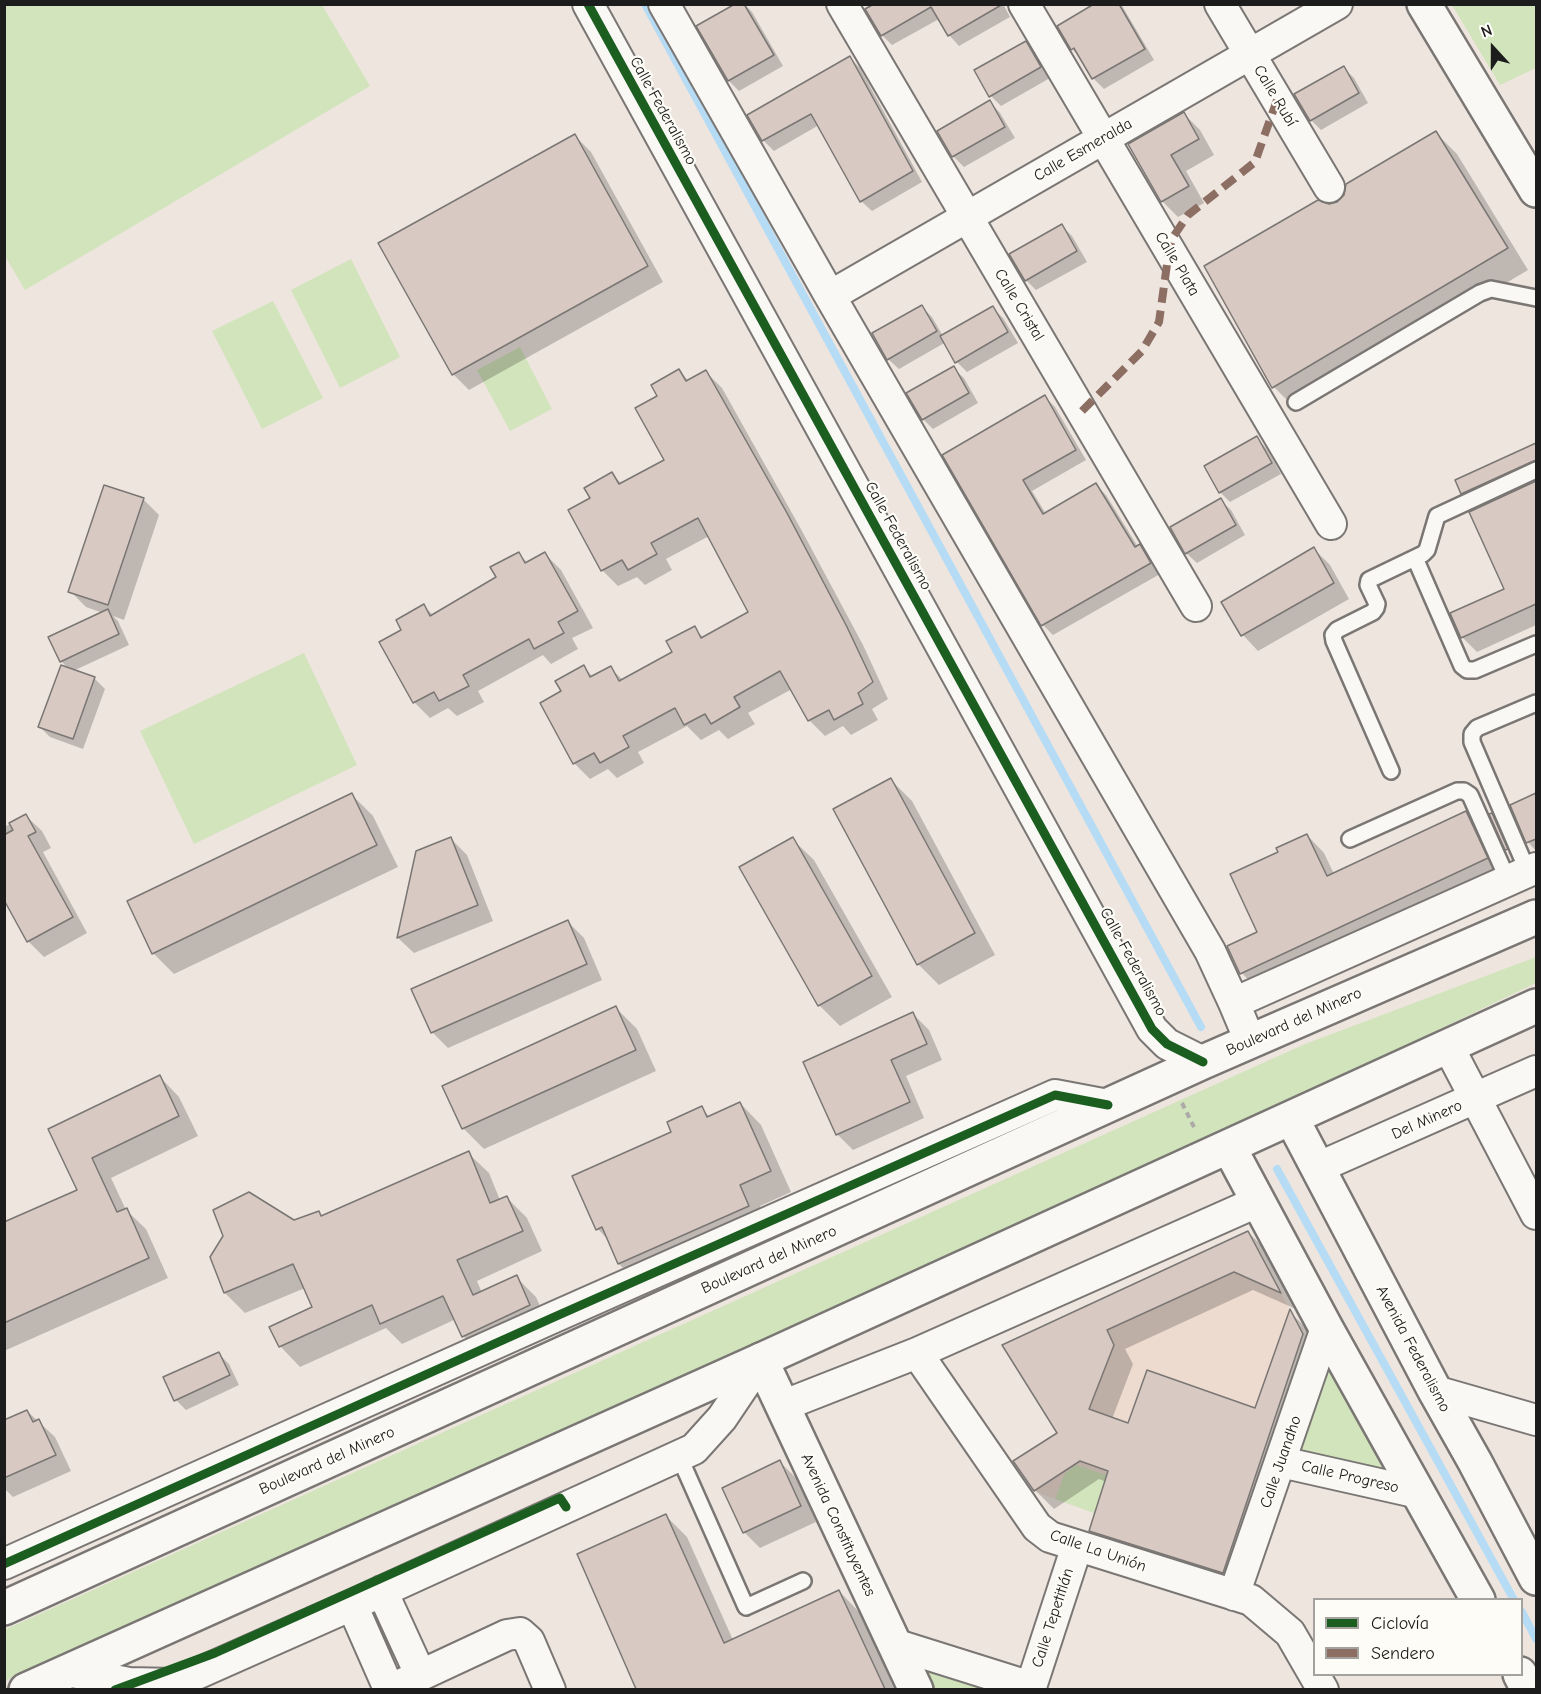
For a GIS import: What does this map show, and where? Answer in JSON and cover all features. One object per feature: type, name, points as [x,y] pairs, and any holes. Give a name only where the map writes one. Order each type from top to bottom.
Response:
[{"type":"main road","points":[[1424,4],[1532,175]]},
{"type":"main road","name":"Boulevard del Minero","points":[[4,1608],[1169,1077],[1536,917]]},
{"type":"main road","points":[[26,1689],[761,1360],[1536,1006]]},
{"type":"main road","name":"Avenida Federalismo","points":[[1292,1119],[1435,1391],[1536,1572]]},
{"type":"main road","points":[[1219,1151],[1257,1202],[1477,1598]]},
{"type":"main road","name":"Avenida Constituyentes","points":[[761,1360],[915,1689]]},
{"type":"street","name":"Calle Federalismo","points":[[588,4],[1152,1029],[1167,1044],[1203,1062]]},
{"type":"street","points":[[664,4],[830,296],[1210,951],[1250,1041]]},
{"type":"street","name":"Calle Cristal","points":[[842,4],[1196,606]]},
{"type":"street","name":"Calle Plata","points":[[1024,4],[1331,524]]},
{"type":"street","name":"Calle Rubí","points":[[1220,4],[1329,187]]},
{"type":"street","name":"Calle Esmeralda","points":[[830,296],[1337,4]]},
{"type":"street","points":[[1234,1004],[1524,873]]},
{"type":"street","points":[[1448,1046],[1536,1214]]},
{"type":"street","name":"Del Minero","points":[[1317,1168],[1536,1071]]},
{"type":"street","points":[[4,1564],[1055,1095],[1108,1105]]},
{"type":"street","points":[[782,1406],[917,1353],[1257,1202]]},
{"type":"street","name":"Calle Juandho","points":[[1234,1595],[1326,1328]]},
{"type":"street","name":"Calle La Unión","points":[[917,1353],[1037,1527],[1050,1537],[1251,1600],[1290,1633],[1313,1672]]},
{"type":"street","points":[[67,1671],[129,1683],[174,1684],[352,1605],[694,1449],[722,1418],[761,1360]]},
{"type":"street","points":[[1435,1391],[1536,1420]]},
{"type":"street","name":"Calle Progreso","points":[[1281,1462],[1419,1493]]},
{"type":"street","name":"Calle Tepetitlán","points":[[1030,1688],[1077,1546]]},
{"type":"street","points":[[382,1591],[420,1674]]},
{"type":"street","points":[[352,1605],[389,1689],[507,1635],[520,1633],[529,1641],[549,1689]]},
{"type":"street","points":[[894,1644],[1030,1688]]},
{"type":"street","name":"Calle La Unión","points":[[1315,1676],[1323,1689]]},
{"type":"lane","points":[[1296,402],[1480,292],[1491,289],[1536,298]]},
{"type":"lane","points":[[1391,771],[1334,641],[1334,635],[1337,630],[1373,612],[1376,608],[1377,604],[1368,585],[1369,580],[1427,550],[1437,516],[1536,470]]},
{"type":"lane","points":[[1415,558],[1462,666],[1467,670],[1475,670],[1536,644]]},
{"type":"lane","points":[[1524,873],[1472,742],[1472,734],[1477,728],[1536,703]]},
{"type":"lane","points":[[1350,839],[1457,791],[1464,791],[1470,795],[1524,873]]},
{"type":"lane","points":[[679,1456],[746,1607],[803,1581]]},
{"type":"path","points":[[1169,1077],[1219,1151]]},
{"type":"shaded area","points":[[1248,1231],[1303,1334],[1223,1574],[1089,1531],[1094,1513],[1034,1491],[1013,1461],[1057,1433],[1002,1345]]},
{"type":"green space","points":[[4,5],[322,5],[370,86],[25,290],[5,256]]},
{"type":"green space","points":[[1452,5],[1536,5],[1536,68],[1500,85]]},
{"type":"green space","points":[[351,259],[400,357],[340,388],[291,290]]},
{"type":"green space","points":[[273,301],[323,398],[262,429],[212,331]]},
{"type":"green space","points":[[520,347],[552,409],[510,431],[477,370]]},
{"type":"green space","points":[[304,653],[357,765],[194,844],[140,731]]},
{"type":"green space","points":[[1536,957],[1536,983],[1346,1074],[1271,1114],[5,1681],[4,1630],[1305,1044]]},
{"type":"green space","points":[[1328,1366],[1388,1474],[1297,1450]]},
{"type":"green space","points":[[1073,1464],[1107,1475],[1094,1513],[1055,1499],[1065,1473]]},
{"type":"green space","points":[[924,1670],[988,1689],[934,1689]]},
{"type":"building","points":[[735,4],[744,4],[774,55],[728,81],[696,26]]},
{"type":"building","points":[[874,4],[1003,4],[948,36],[931,7],[881,36],[865,9]]},
{"type":"building","points":[[1094,4],[1119,4],[1145,49],[1092,79],[1074,48],[1071,50],[1057,26]]},
{"type":"building","points":[[1026,41],[1041,67],[989,97],[974,70]]},
{"type":"building","points":[[850,56],[913,171],[860,202],[811,114],[762,141],[747,115]]},
{"type":"building","points":[[1344,66],[1359,93],[1310,121],[1294,94]]},
{"type":"building","points":[[990,100],[1005,127],[952,157],[937,131]]},
{"type":"building","points":[[1184,112],[1199,139],[1171,155],[1189,186],[1161,202],[1128,144]]},
{"type":"building","points":[[1436,131],[1508,248],[1272,388],[1204,266],[1318,200],[1329,204],[1337,202],[1344,195],[1346,184]]},
{"type":"building","points":[[575,134],[648,266],[452,375],[378,243]]},
{"type":"building","points":[[1062,224],[1077,251],[1025,281],[1009,254]]},
{"type":"building","points":[[922,305],[937,331],[887,360],[872,333]]},
{"type":"building","points":[[993,306],[1008,332],[955,363],[940,336]]},
{"type":"building","points":[[954,366],[969,393],[922,420],[906,393]]},
{"type":"building","points":[[679,369],[686,381],[706,370],[787,513],[873,682],[858,693],[863,704],[834,720],[829,710],[808,721],[780,671],[734,697],[740,707],[711,724],[705,714],[684,725],[675,708],[623,736],[629,747],[600,763],[594,753],[573,764],[540,703],[561,691],[555,681],[584,665],[590,677],[611,666],[619,681],[672,652],[666,641],[695,626],[701,638],[748,612],[698,518],[651,543],[657,554],[628,570],[622,560],[601,571],[568,510],[590,498],[584,488],[612,472],[619,484],[664,460],[635,408],[657,396],[651,385]]},
{"type":"building","points":[[1045,395],[1076,450],[1023,480],[1043,514],[1096,483],[1135,547],[1140,544],[1151,563],[1041,626],[942,455]]},
{"type":"building","points":[[1257,436],[1272,463],[1219,493],[1204,466]]},
{"type":"building","points":[[1536,443],[1536,460],[1461,494],[1455,480]]},
{"type":"building","points":[[1536,481],[1536,604],[1461,638],[1450,613],[1504,589],[1469,512]]},
{"type":"building","points":[[104,485],[144,498],[108,605],[68,592]]},
{"type":"building","points":[[1221,498],[1236,525],[1185,554],[1170,527]]},
{"type":"building","points":[[1314,547],[1334,583],[1241,636],[1221,602]]},
{"type":"building","points":[[519,552],[525,563],[545,552],[578,611],[558,622],[564,633],[534,649],[529,639],[463,675],[469,686],[439,701],[434,692],[413,703],[379,642],[401,630],[396,620],[424,604],[430,616],[496,577],[490,567]]},
{"type":"building","points":[[108,609],[119,634],[60,662],[48,637]]},
{"type":"building","points":[[61,665],[95,677],[73,739],[38,727]]},
{"type":"building","points":[[891,778],[975,933],[917,965],[833,809]]},
{"type":"building","points":[[352,793],[377,845],[152,954],[127,901]]},
{"type":"building","points":[[1536,793],[1536,839],[1526,843],[1510,805]]},
{"type":"building","points":[[1466,811],[1488,858],[1240,974],[1227,946],[1257,932],[1230,874],[1278,852],[1276,848],[1307,834],[1327,876]]},
{"type":"building","points":[[1492,813],[1508,849],[1505,850],[1489,814]]},
{"type":"building","points":[[26,814],[36,832],[28,836],[73,917],[27,942],[4,900],[4,835],[13,830],[9,823]]},
{"type":"building","points":[[451,837],[478,905],[397,938],[416,851]]},
{"type":"building","points":[[793,837],[872,976],[818,1006],[739,867]]},
{"type":"building","points":[[568,920],[587,964],[431,1033],[411,989]]},
{"type":"building","points":[[616,1006],[636,1050],[462,1129],[442,1086]]},
{"type":"building","points":[[913,1012],[927,1044],[891,1060],[910,1102],[836,1135],[803,1062]]},
{"type":"building","points":[[160,1075],[179,1116],[92,1158],[117,1212],[127,1208],[149,1258],[4,1323],[4,1222],[77,1190],[48,1129]]},
{"type":"building","points":[[740,1102],[771,1171],[740,1185],[749,1206],[618,1264],[602,1227],[596,1230],[572,1176],[671,1132],[667,1122],[702,1106],[707,1117]]},
{"type":"building","points":[[469,1151],[490,1203],[507,1196],[523,1231],[457,1260],[473,1295],[517,1275],[530,1305],[462,1337],[443,1296],[380,1324],[372,1305],[279,1347],[269,1327],[312,1307],[293,1264],[224,1293],[210,1257],[223,1236],[213,1210],[249,1192],[294,1220],[319,1211],[321,1216]]},
{"type":"building","points":[[1248,1231],[1281,1293],[1234,1272],[1107,1330],[1114,1345],[1089,1409],[1128,1423],[1147,1370],[1255,1408],[1290,1309],[1303,1334],[1223,1573],[1089,1531],[1108,1471],[1080,1461],[1034,1491],[1013,1461],[1057,1433],[1002,1345]]},
{"type":"building","points":[[219,1352],[230,1375],[174,1401],[163,1377]]},
{"type":"building","points":[[27,1410],[33,1422],[39,1419],[56,1455],[4,1478],[4,1420]]},
{"type":"building","points":[[780,1460],[801,1506],[743,1533],[722,1488]]},
{"type":"building","points":[[666,1514],[724,1643],[839,1590],[885,1689],[636,1689],[577,1554]]},
{"type":"waterway","points":[[645,4],[1201,1027]]},
{"type":"waterway","points":[[1277,1169],[1513,1598]]},
{"type":"waterway","points":[[1523,1614],[1536,1639]]},
{"type":"marked path","points":[[1082,411],[1142,351],[1159,322],[1169,250],[1173,237],[1188,215],[1255,162],[1277,100]]},
{"type":"cycle path","points":[[588,4],[1152,1029],[1167,1044],[1203,1062]]},
{"type":"cycle path","points":[[4,1564],[1055,1095],[1108,1105]]},
{"type":"cycle path","points":[[115,1690],[215,1653],[560,1498],[566,1507]]}]
